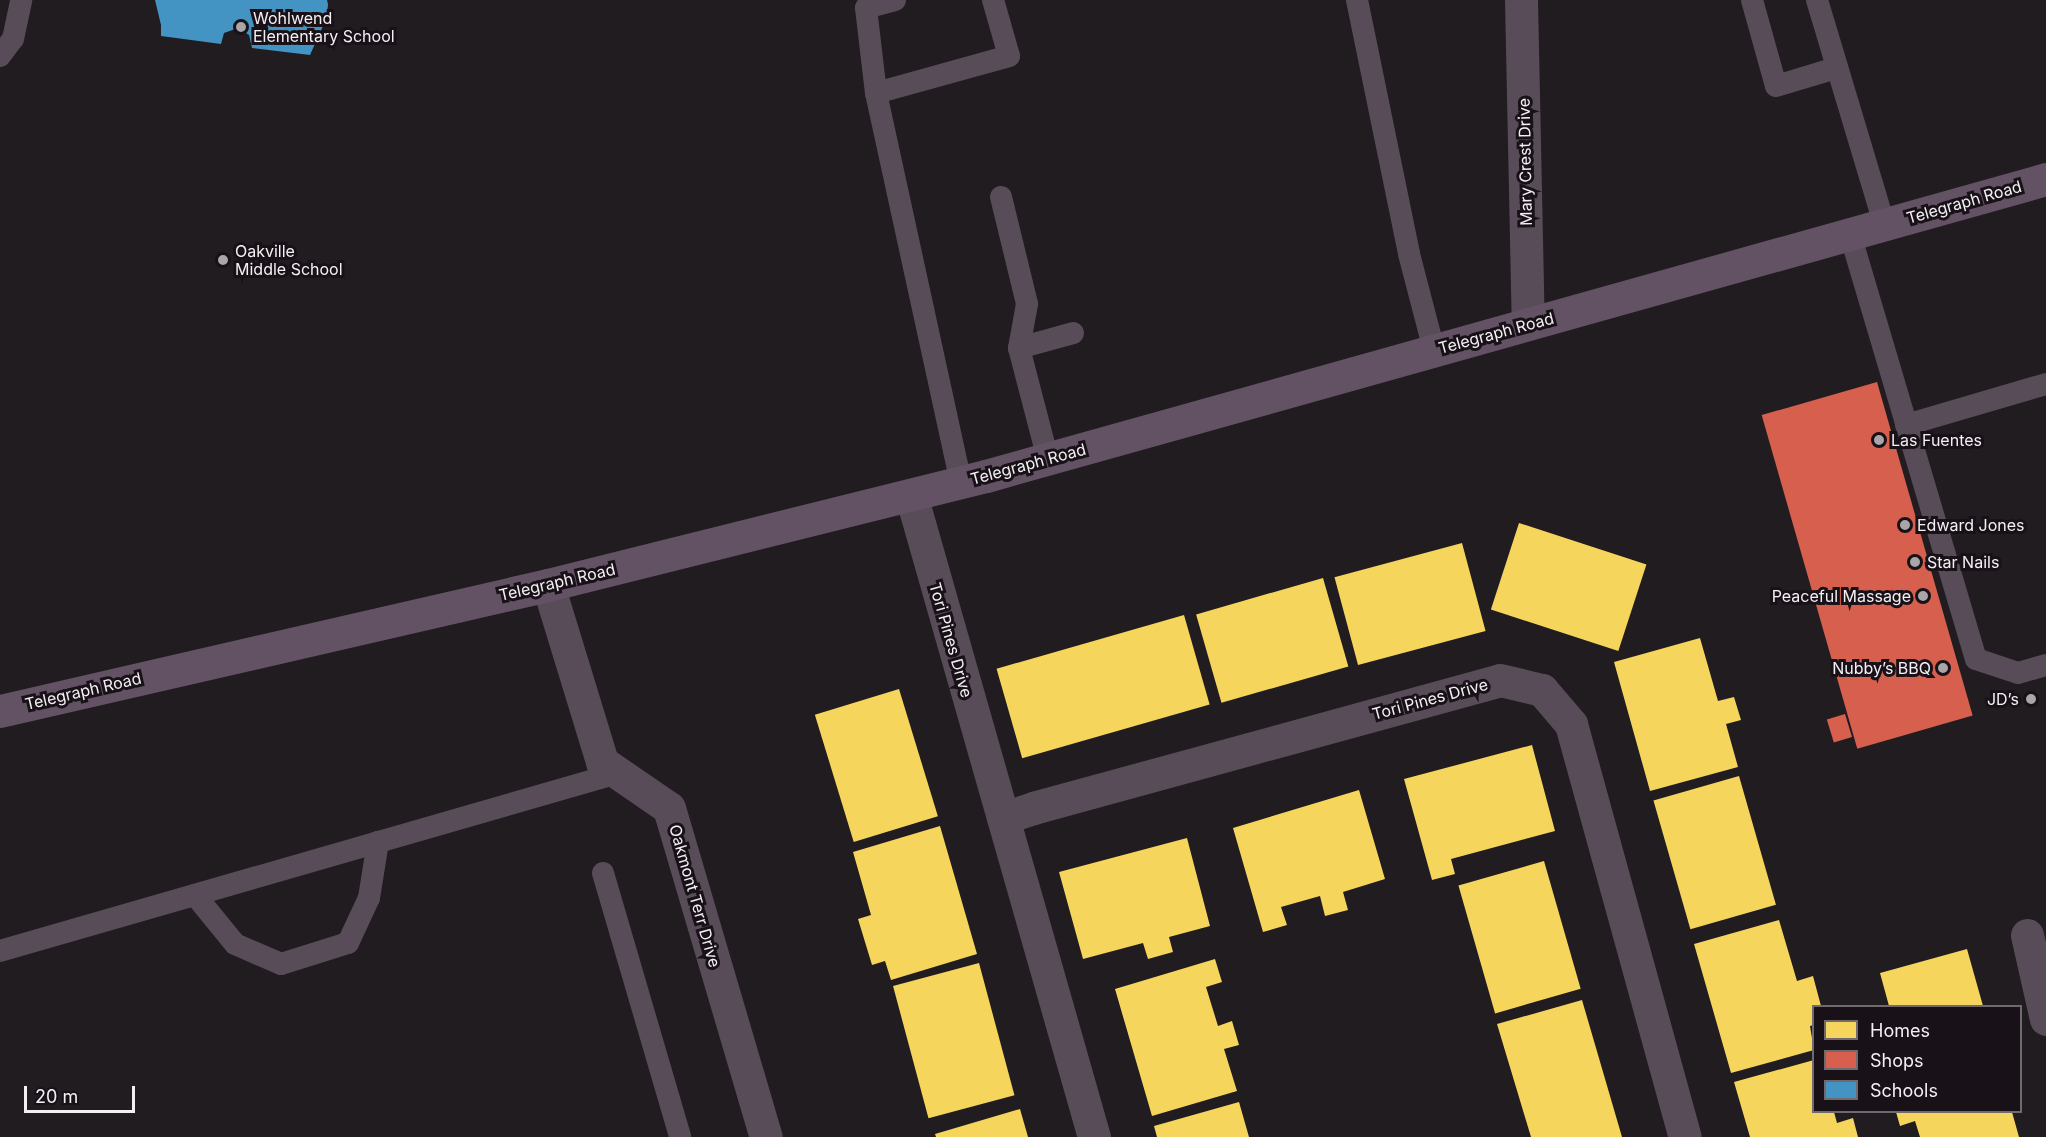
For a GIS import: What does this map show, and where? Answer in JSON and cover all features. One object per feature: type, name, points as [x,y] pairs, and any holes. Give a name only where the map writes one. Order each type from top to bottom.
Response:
[{"type":"main road","name":"Telegraph Road","points":[[0,711],[548,585],[961,482],[2046,179]]},
{"type":"street","name":"Mary Crest Drive","points":[[1521,0],[1528,324]]},
{"type":"street","name":"Tori Pines Drive","points":[[911,495],[1094,1137]]},
{"type":"street","name":"Oakmont Terr Drive","points":[[548,585],[602,762],[669,808],[766,1137]]},
{"type":"street","name":"Tori Pines Drive","points":[[1003,818],[1500,680],[1542,690],[1570,724],[1685,1137]]},
{"type":"street","points":[[2027,935],[2046,1019]]},
{"type":"lane","points":[[0,56],[13,39],[21,0]]},
{"type":"lane","points":[[895,0],[866,8],[876,93],[961,482]]},
{"type":"lane","points":[[876,93],[1009,56],[993,0]]},
{"type":"lane","points":[[1357,0],[1409,254],[1434,350]]},
{"type":"lane","points":[[1752,0],[1776,86],[1836,68]]},
{"type":"lane","points":[[1817,0],[1884,224]]},
{"type":"lane","points":[[1001,197],[1027,304],[1019,348],[1048,459]]},
{"type":"lane","points":[[1850,234],[1976,659],[2018,673],[2046,665]]},
{"type":"lane","points":[[1019,348],[1073,333]]},
{"type":"lane","points":[[1906,425],[2046,384]]},
{"type":"lane","points":[[0,951],[618,773]]},
{"type":"lane","points":[[195,895],[235,944],[281,964],[348,943],[369,897],[378,842]]},
{"type":"lane","points":[[603,873],[680,1137]]},
{"type":"building: Homes","points":[[1519,523],[1646,564],[1618,651],[1491,610]]},
{"type":"building: Homes","points":[[1462,543],[1486,631],[1358,665],[1334,577]]},
{"type":"building: Homes","points":[[1323,578],[1348,666],[1221,703],[1196,614]]},
{"type":"building: Homes","points":[[1184,615],[1210,704],[1022,758],[997,669]]},
{"type":"building: Homes","points":[[1700,638],[1718,701],[1734,697],[1741,720],[1726,724],[1738,767],[1650,791],[1614,662]]},
{"type":"building: Homes","points":[[899,689],[938,816],[854,842],[815,715]]},
{"type":"building: Homes","points":[[1532,745],[1555,831],[1451,859],[1455,874],[1432,880],[1404,779]]},
{"type":"building: Homes","points":[[1739,776],[1776,905],[1690,929],[1653,801]]},
{"type":"building: Homes","points":[[1359,790],[1385,879],[1343,892],[1348,910],[1325,916],[1320,896],[1281,907],[1287,925],[1263,932],[1233,828]]},
{"type":"building: Homes","points":[[940,826],[977,954],[891,980],[885,961],[872,965],[858,919],[871,915],[853,852]]},
{"type":"building: Homes","points":[[1187,838],[1210,926],[1169,937],[1173,952],[1148,959],[1143,943],[1083,959],[1059,872]]},
{"type":"building: Homes","points":[[1544,861],[1581,989],[1495,1013],[1458,886]]},
{"type":"building: Homes","points":[[1779,920],[1797,981],[1813,976],[1821,1005],[1812,1005],[1812,1026],[1810,1026],[1812,1051],[1731,1073],[1694,944]]},
{"type":"building: Homes","points":[[1967,949],[1983,1005],[1889,1005],[1880,973]]},
{"type":"building: Homes","points":[[1215,959],[1222,982],[1206,987],[1218,1026],[1232,1021],[1239,1045],[1224,1049],[1237,1091],[1152,1116],[1115,989]]},
{"type":"building: Homes","points":[[979,963],[1014,1095],[928,1118],[893,986]]},
{"type":"building: Homes","points":[[1582,1000],[1622,1137],[1531,1137],[1497,1024]]},
{"type":"building: Homes","points":[[1812,1061],[1812,1113],[1834,1113],[1837,1123],[1853,1118],[1858,1137],[1750,1137],[1734,1082]]},
{"type":"building: Homes","points":[[1239,1102],[1249,1137],[1157,1137],[1154,1126]]},
{"type":"building: Homes","points":[[1020,1109],[1028,1137],[936,1137],[935,1134]]},
{"type":"building: Homes","points":[[1896,1113],[2012,1113],[2019,1137],[1920,1137],[1915,1121],[1900,1126]]},
{"type":"building: Shops","points":[[1877,382],[1973,716],[1857,749],[1762,415]]},
{"type":"building: Shops","points":[[1845,714],[1852,737],[1834,743],[1827,720]]},
{"type":"building: Schools","name":"Wohlwend Elementary School","points":[[155,0],[327,0],[328,4],[327,17],[310,55],[252,48],[249,35],[238,28],[224,33],[221,44],[161,36],[161,25]]},
{"type":"place","name":"Wohlwend Elementary School","points":[[241,27]]},
{"type":"place","name":"Oakville Middle School","points":[[223,260]]},
{"type":"place","name":"Las Fuentes","points":[[1879,440]]},
{"type":"place","name":"Edward Jones","points":[[1905,525]]},
{"type":"place","name":"Star Nails","points":[[1915,562]]},
{"type":"place","name":"Peaceful Massage","points":[[1923,596]]},
{"type":"place","name":"Nubby’s BBQ","points":[[1943,668]]},
{"type":"place","name":"JD’s","points":[[2031,699]]}]
